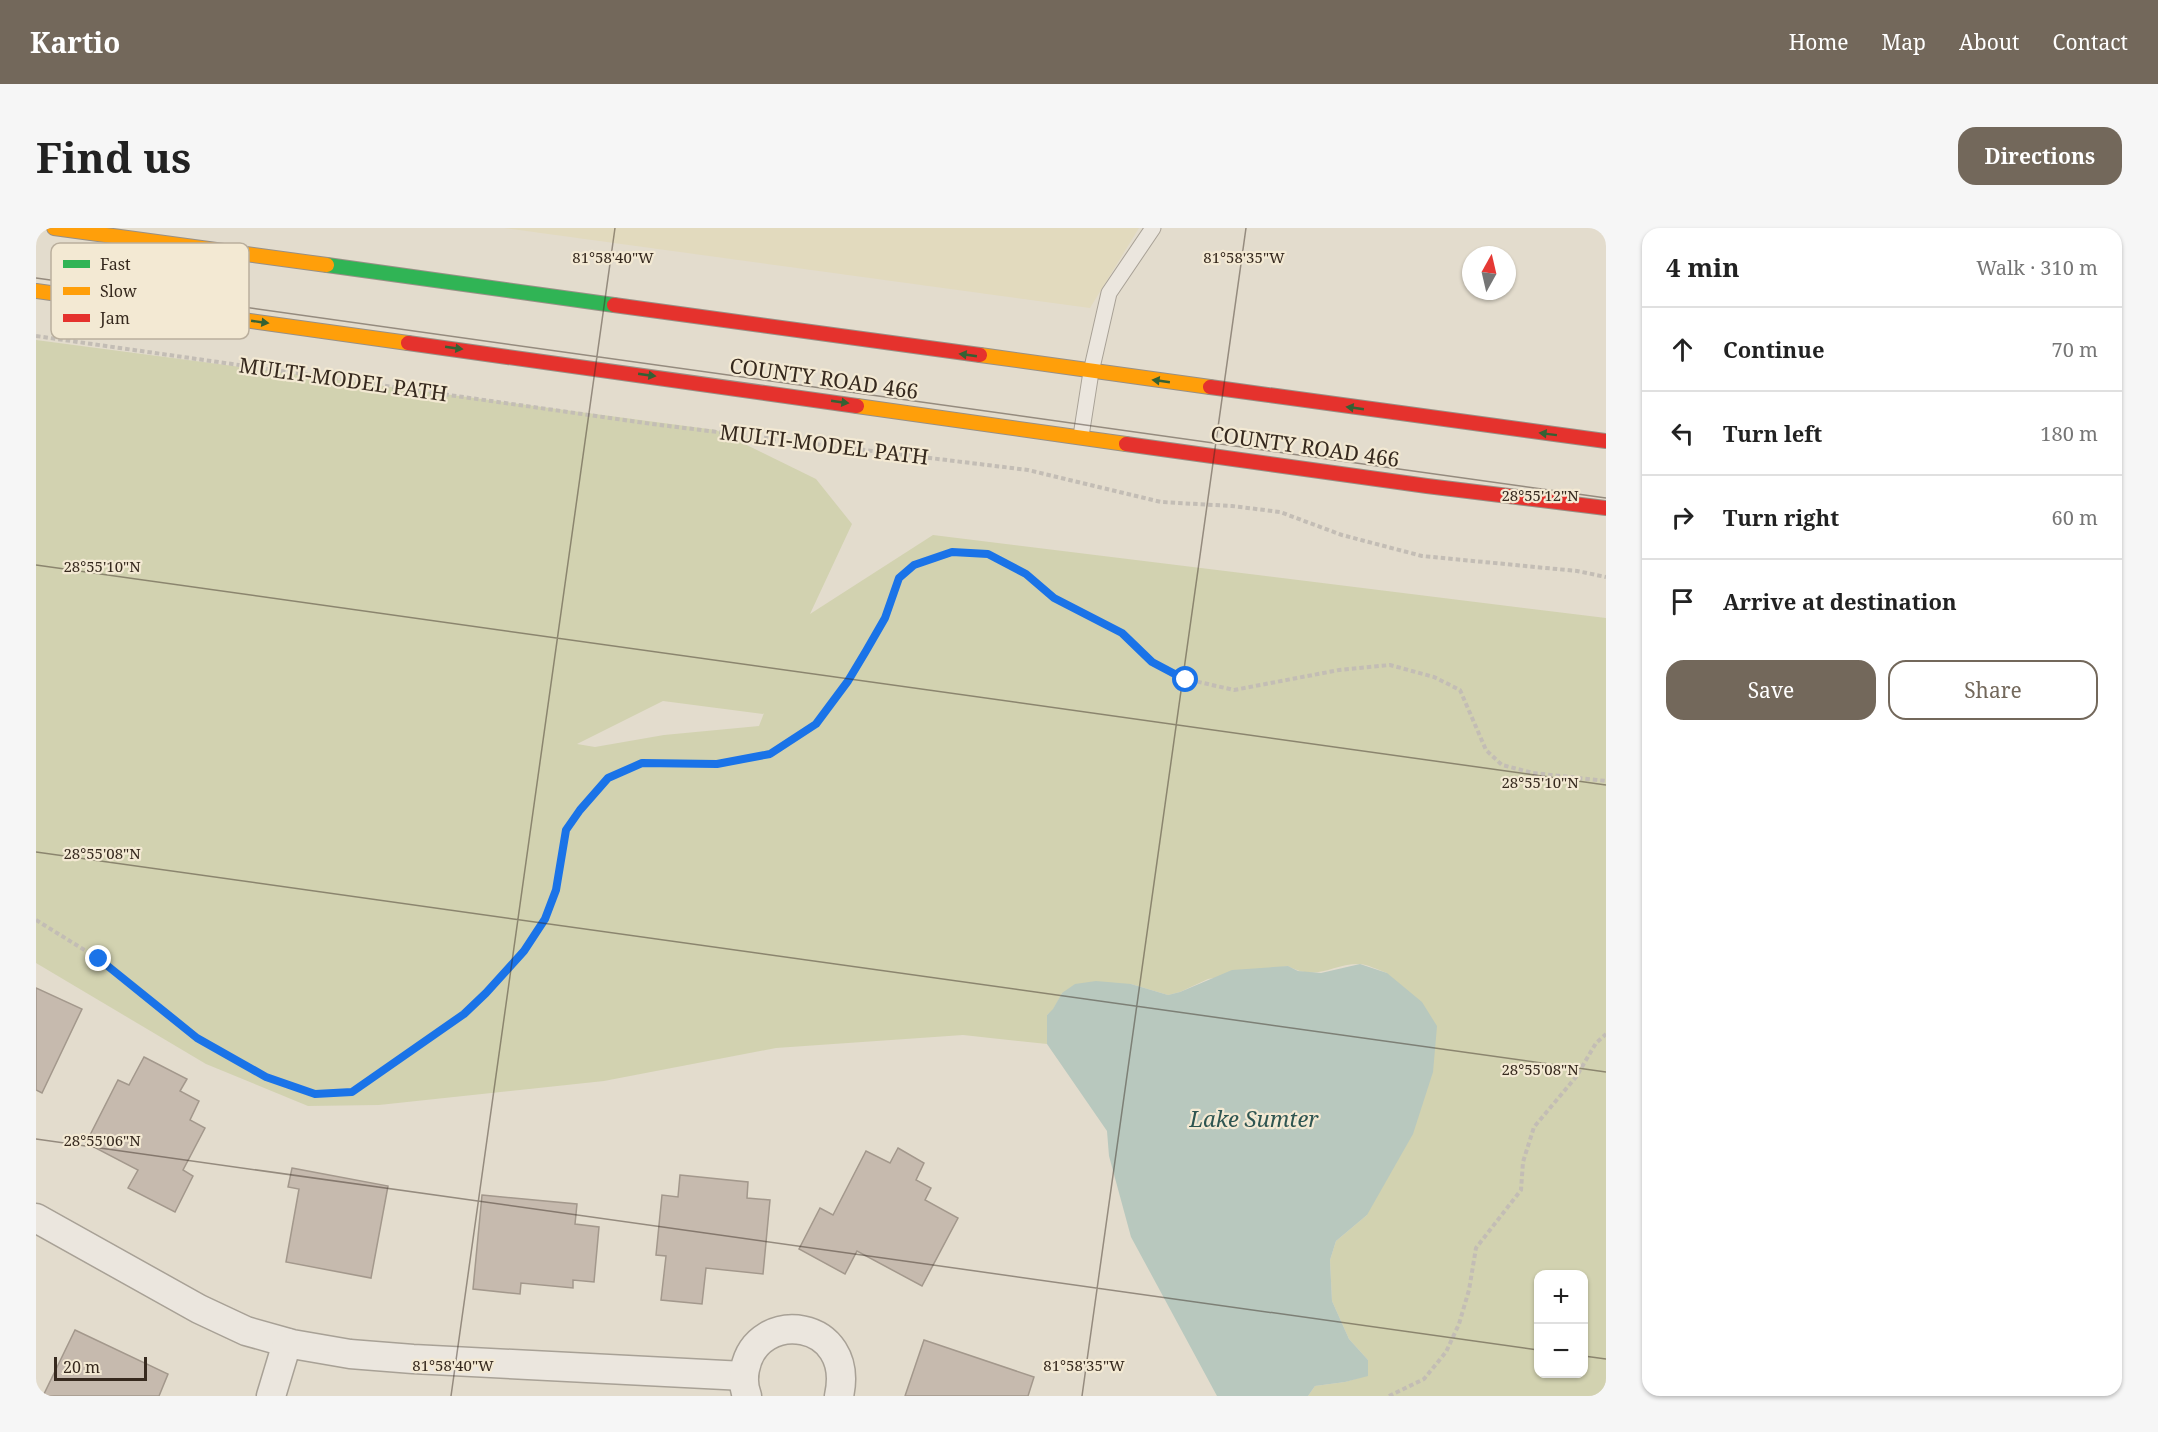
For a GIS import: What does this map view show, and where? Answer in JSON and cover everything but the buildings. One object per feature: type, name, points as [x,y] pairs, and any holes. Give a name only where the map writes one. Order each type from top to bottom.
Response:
[{"type":"main road","name":"COUNTY ROAD 466","points":[[54,228],[162,243]]},
{"type":"main road","name":"COUNTY ROAD 466","points":[[249,255],[1606,441]]},
{"type":"main road","name":"COUNTY ROAD 466","points":[[36,291],[51,293]]},
{"type":"main road","name":"COUNTY ROAD 466","points":[[249,321],[1427,486],[1606,508]]},
{"type":"street","points":[[36,1218],[199,1308],[246,1330],[287,1343],[350,1354],[745,1386],[747,1361],[754,1347],[766,1337],[780,1331],[795,1329],[811,1332],[824,1340],[834,1351],[841,1365],[842,1381],[839,1396]]},
{"type":"street","points":[[271,1396],[287,1343]]},
{"type":"lane","points":[[1081,436],[1091,372],[1109,293],[1153,228]]},
{"type":"path","name":"MULTI-MODEL PATH","points":[[36,336],[51,338]]},
{"type":"path","name":"MULTI-MODEL PATH","points":[[57,339],[652,424],[1028,470],[1161,502],[1232,506],[1280,512],[1342,535],[1422,556],[1577,571],[1606,577]]},
{"type":"path","points":[[36,920],[99,959],[197,1038],[266,1077],[315,1094],[352,1092],[464,1014],[524,951],[545,919],[556,890],[566,830],[608,778],[642,763],[717,764],[770,754],[816,724],[848,681],[885,618],[899,578],[914,565],[952,552],[988,554],[1026,574],[1054,598],[1122,633],[1152,662],[1186,680],[1234,690],[1339,670],[1390,665],[1434,676],[1460,690],[1486,750],[1502,765],[1533,773],[1606,781]]},
{"type":"path","points":[[1389,1396],[1424,1379],[1446,1352],[1462,1316],[1476,1248],[1521,1190],[1523,1162],[1534,1127],[1576,1077],[1596,1043],[1606,1034]]},
{"type":"shaded area","points":[[504,228],[1139,228],[1090,308]]},
{"type":"green space","points":[[36,340],[716,430],[816,479],[852,524],[810,614],[933,535],[1606,618],[1606,1396],[1308,1396],[1315,1386],[1345,1382],[1368,1375],[1368,1360],[1349,1339],[1332,1301],[1330,1260],[1336,1241],[1367,1215],[1387,973],[1365,965],[1349,965],[1316,972],[1298,971],[1288,966],[1208,979],[1168,995],[1131,984],[1062,993],[1053,1010],[1047,1015],[1047,1044],[963,1035],[776,1048],[604,1081],[379,1105],[308,1106],[206,1064],[36,963]],"holes":[[[663,701],[763,714],[759,726],[664,735],[595,747],[577,744]]]},
{"type":"water","name":"Lake Sumter","points":[[1360,964],[1387,973],[1422,1002],[1437,1026],[1433,1072],[1413,1134],[1367,1215],[1336,1241],[1330,1260],[1332,1301],[1349,1339],[1368,1360],[1368,1376],[1315,1386],[1308,1396],[1217,1396],[1131,1237],[1109,1156],[1107,1131],[1047,1044],[1047,1015],[1062,993],[1075,984],[1096,981],[1131,984],[1168,995],[1232,970],[1288,966],[1298,971],[1321,973]]},
{"type":"traffic: fast","points":[[327,265],[614,305]]},
{"type":"traffic: slow","points":[[54,228],[165,243]]},
{"type":"traffic: slow","points":[[249,254],[327,265]]},
{"type":"traffic: slow","points":[[36,291],[51,293]]},
{"type":"traffic: slow","points":[[249,321],[408,343]]},
{"type":"traffic: slow","points":[[980,355],[1210,387]]},
{"type":"traffic: slow","points":[[857,406],[1126,444]]},
{"type":"traffic: jam","points":[[614,305],[980,355]]},
{"type":"traffic: jam","points":[[408,343],[857,406]]},
{"type":"traffic: jam","points":[[1210,387],[1606,441]]},
{"type":"traffic: jam","points":[[1126,444],[1427,486],[1606,508]]},
{"type":"route","points":[[99,959],[197,1038],[266,1077],[315,1094],[352,1092],[464,1014],[524,951],[545,919],[556,890],[566,830],[608,778],[642,763],[717,764],[770,754],[816,724],[848,681],[885,618],[899,578],[914,565],[952,552],[988,554],[1026,574],[1054,598],[1122,633],[1152,662],[1186,680]]}]
